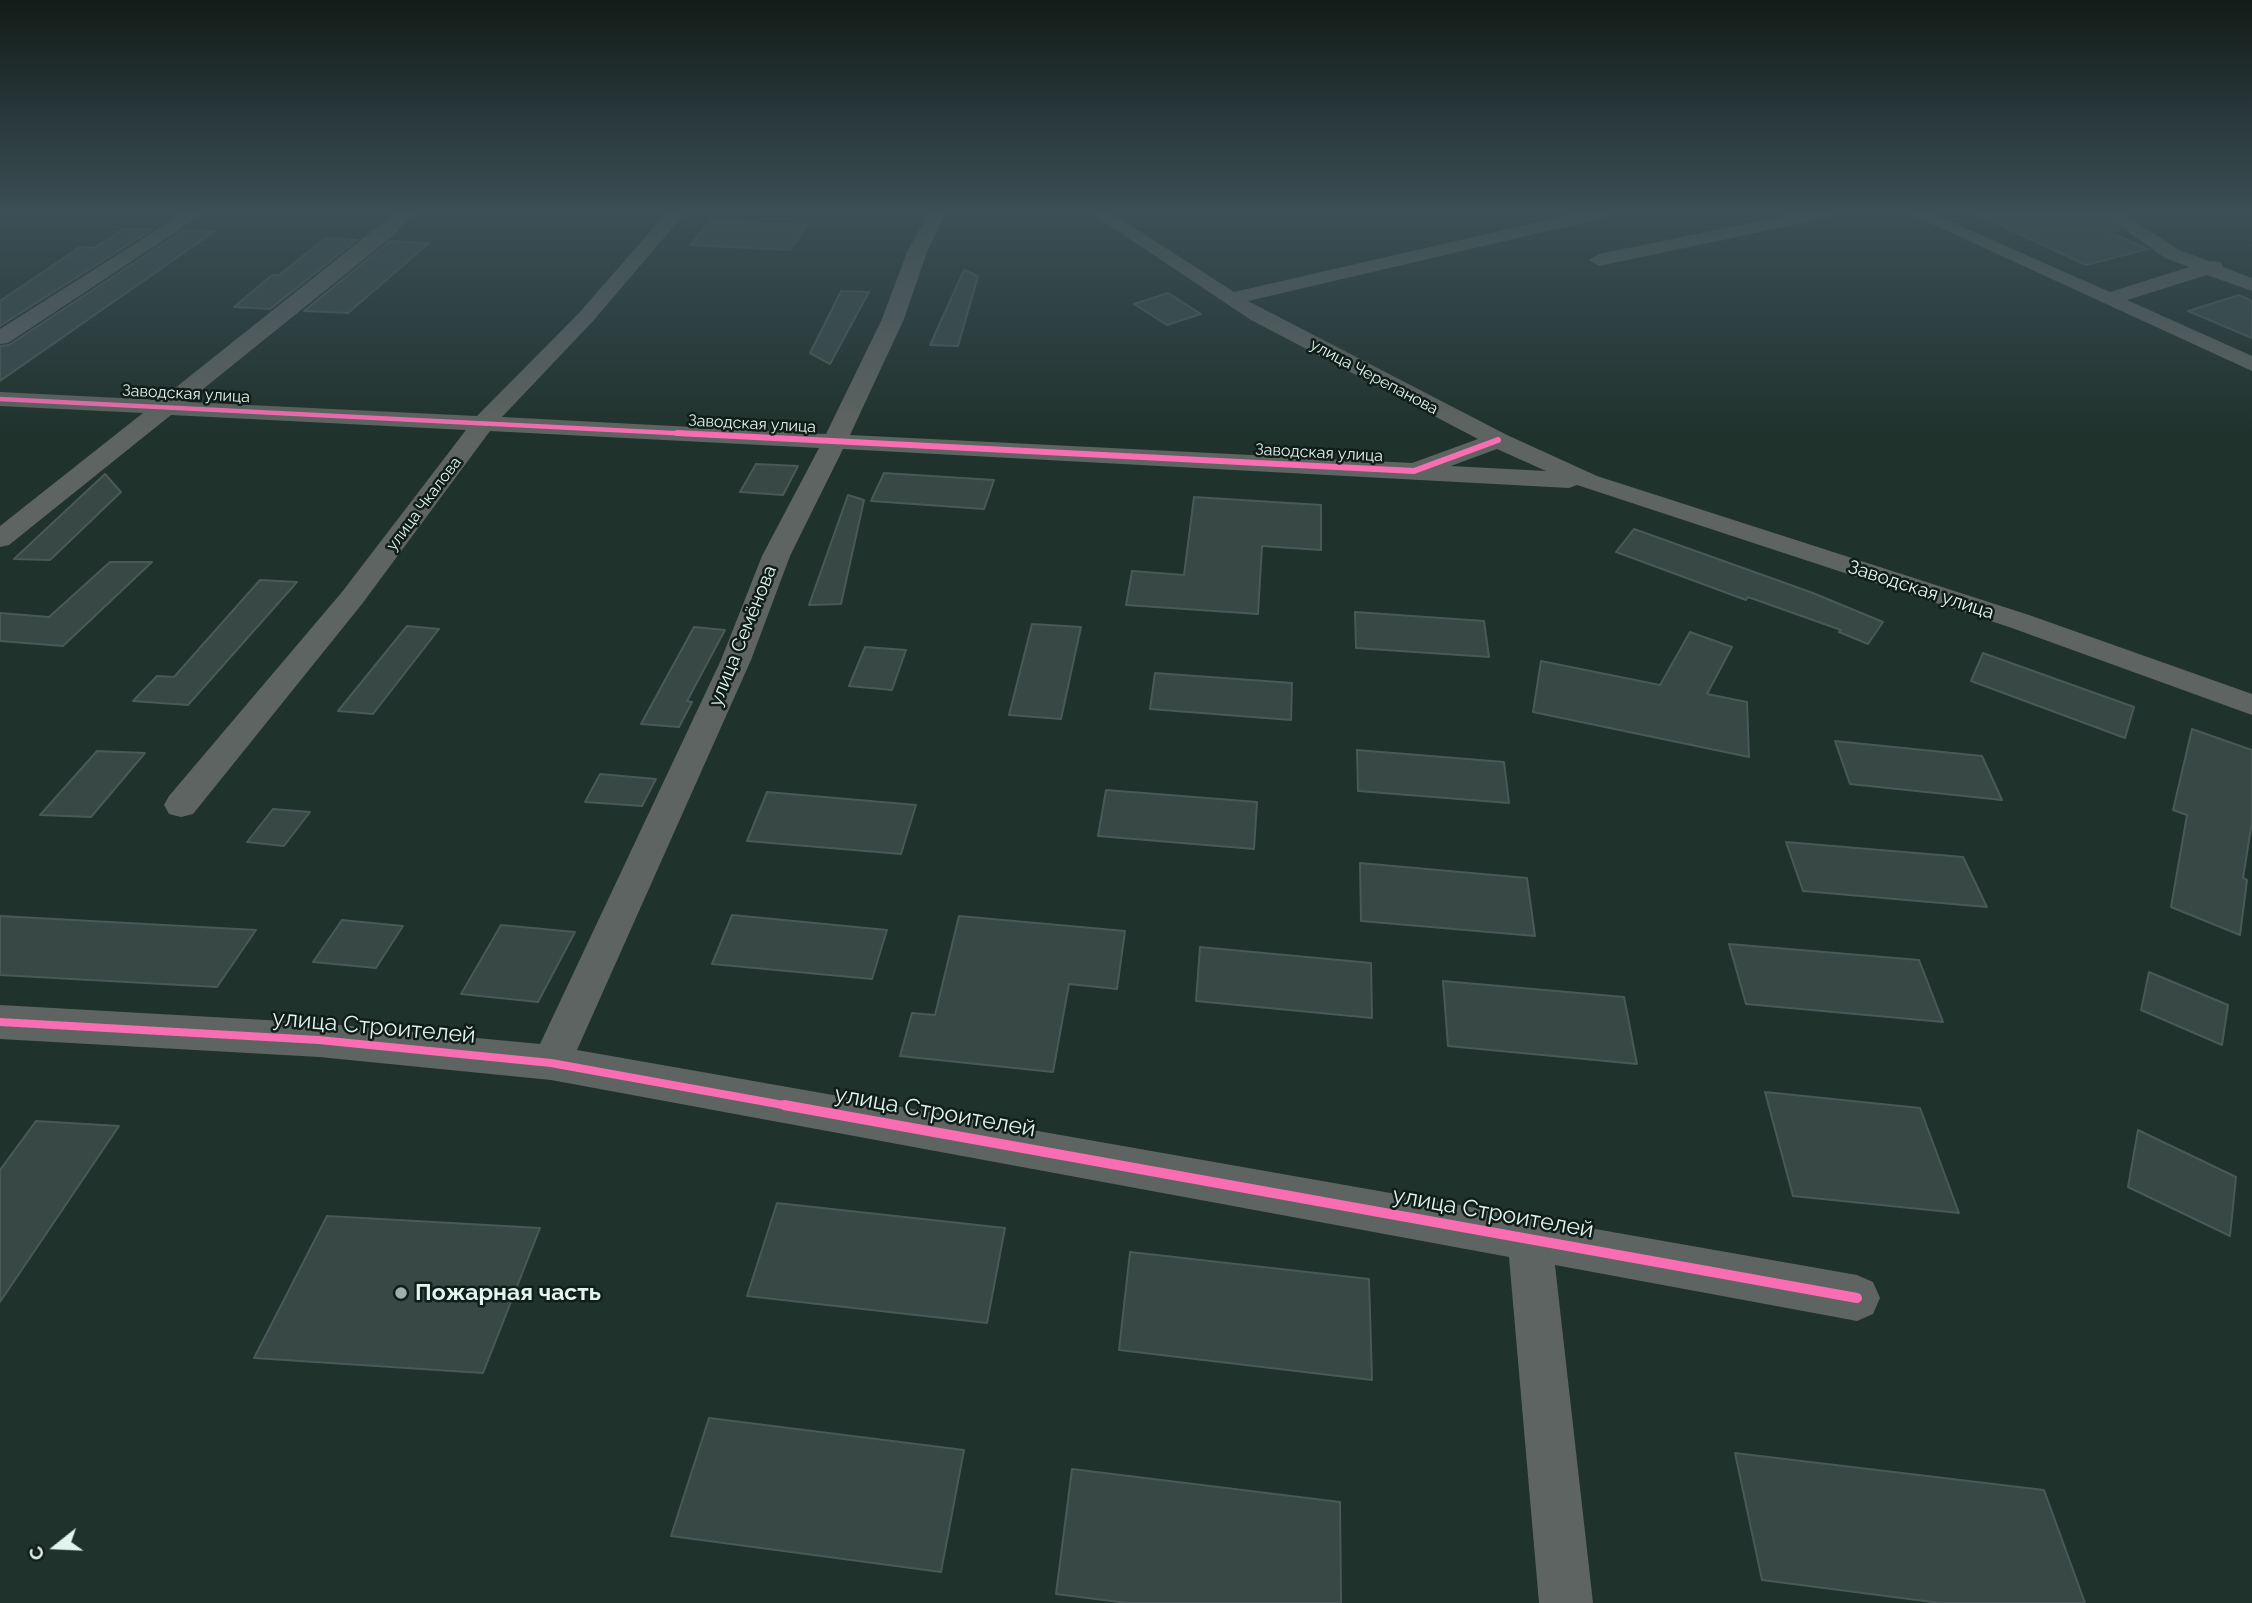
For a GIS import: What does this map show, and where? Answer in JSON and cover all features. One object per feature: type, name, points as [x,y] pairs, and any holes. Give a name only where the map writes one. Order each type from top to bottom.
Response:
[{"type":"street","points":[[0,338],[80,287]]},
{"type":"street","points":[[0,539],[316,287]]},
{"type":"street","name":"улица Чкалова","points":[[181,805],[352,597],[482,425],[612,287]]},
{"type":"street","name":"улица Семёнова","points":[[551,1063],[736,660],[776,556],[835,442],[893,319],[905,287]]},
{"type":"street","name":"улица Черепанова","points":[[1211,287],[1229,299],[1498,440],[1588,481]]},
{"type":"street","points":[[1229,299],[1282,287]]},
{"type":"street","points":[[2083,287],[2252,364]]},
{"type":"street","points":[[2110,299],[2148,287]]},
{"type":"street","name":"Заводская улица","points":[[0,398],[482,425],[1414,471],[1498,440]]},
{"type":"street","points":[[1414,471],[1588,481]]},
{"type":"street","name":"Заводская улица","points":[[1588,481],[2019,621],[2252,705]]},
{"type":"street","name":"улица Строителей","points":[[0,1022],[319,1040],[551,1063],[1857,1298]]},
{"type":"street","points":[[1530,1240],[1566,1603]]},
{"type":"building","points":[[21,287],[62,287],[0,326],[0,301]]},
{"type":"building","points":[[98,287],[135,287],[0,381],[0,346],[9,345]]},
{"type":"building","points":[[258,287],[298,287],[270,309],[234,307]]},
{"type":"building","points":[[334,287],[378,287],[348,313],[304,311]]},
{"type":"building","points":[[956,287],[975,287],[958,346],[930,345]]},
{"type":"building","points":[[841,291],[869,292],[830,364],[810,353]]},
{"type":"building","points":[[1168,293],[1201,314],[1167,325],[1134,304]]},
{"type":"building","points":[[2239,295],[2252,301],[2252,338],[2188,311]]},
{"type":"building","points":[[756,464],[798,466],[783,495],[740,492]]},
{"type":"building","points":[[884,473],[994,480],[984,509],[871,501]]},
{"type":"building","points":[[105,474],[121,492],[50,560],[14,559]]},
{"type":"building","points":[[848,495],[864,500],[841,604],[809,605]]},
{"type":"building","points":[[1194,497],[1321,505],[1321,550],[1262,546],[1258,614],[1126,605],[1132,571],[1184,575]]},
{"type":"building","points":[[1634,529],[1813,593],[1883,622],[1868,644],[1839,632],[1841,630],[1748,597],[1746,600],[1616,552]]},
{"type":"building","points":[[110,562],[152,562],[63,646],[0,641],[0,613],[49,617]]},
{"type":"building","points":[[260,580],[297,582],[188,705],[133,701],[157,676],[174,677]]},
{"type":"building","points":[[1355,612],[1484,621],[1489,657],[1356,648]]},
{"type":"building","points":[[1032,624],[1081,627],[1061,719],[1009,715]]},
{"type":"building","points":[[407,626],[439,629],[373,714],[338,711]]},
{"type":"building","points":[[694,627],[725,630],[687,701],[692,702],[679,727],[641,724]]},
{"type":"building","points":[[1690,632],[1732,647],[1707,694],[1747,702],[1749,757],[1533,712],[1541,661],[1660,685]]},
{"type":"building","points":[[865,647],[906,650],[892,690],[849,686]]},
{"type":"building","points":[[1983,653],[2134,707],[2125,738],[1971,681]]},
{"type":"building","points":[[1155,673],[1292,683],[1291,720],[1150,709]]},
{"type":"building","points":[[2192,729],[2252,750],[2252,822],[2243,878],[2247,880],[2240,935],[2171,907],[2187,815],[2173,810]]},
{"type":"building","points":[[1835,741],[1982,756],[2002,800],[1850,784]]},
{"type":"building","points":[[1357,750],[1504,762],[1509,803],[1358,791]]},
{"type":"building","points":[[97,751],[145,753],[91,817],[40,815]]},
{"type":"building","points":[[600,774],[656,779],[642,806],[585,802]]},
{"type":"building","points":[[1106,790],[1257,802],[1254,849],[1098,836]]},
{"type":"building","points":[[767,792],[916,805],[901,854],[747,841]]},
{"type":"building","points":[[273,809],[310,812],[284,846],[247,842]]},
{"type":"building","points":[[1786,842],[1963,857],[1987,907],[1803,891]]},
{"type":"building","points":[[1360,863],[1527,878],[1535,936],[1361,921]]},
{"type":"building","points":[[732,915],[887,930],[872,979],[712,964]]},
{"type":"building","points":[[0,916],[256,930],[217,987],[0,975]]},
{"type":"building","points":[[959,916],[1125,931],[1117,989],[1069,984],[1053,1072],[900,1056],[912,1013],[935,1015]]},
{"type":"building","points":[[342,920],[403,926],[376,968],[313,962]]},
{"type":"building","points":[[501,925],[575,932],[538,1002],[461,994]]},
{"type":"building","points":[[1729,944],[1919,960],[1943,1022],[1746,1004]]},
{"type":"building","points":[[1200,947],[1371,963],[1372,1018],[1196,1001]]},
{"type":"building","points":[[2149,972],[2228,1005],[2222,1045],[2141,1010]]},
{"type":"building","points":[[1443,981],[1624,997],[1637,1064],[1448,1046]]},
{"type":"building","points":[[1765,1092],[1920,1108],[1959,1213],[1793,1196]]},
{"type":"building","points":[[36,1121],[119,1126],[0,1302],[0,1170]]},
{"type":"building","points":[[2138,1130],[2236,1177],[2230,1236],[2128,1187]]},
{"type":"building","points":[[777,1203],[1005,1228],[987,1323],[747,1296]]},
{"type":"building","name":"Пожарная часть","points":[[327,1216],[540,1228],[483,1373],[254,1358]]},
{"type":"building","points":[[1130,1252],[1369,1279],[1372,1380],[1119,1350]]},
{"type":"building","points":[[709,1418],[964,1450],[941,1572],[671,1536]]},
{"type":"building","points":[[1735,1453],[2044,1490],[2085,1603],[1940,1603],[1762,1580]]},
{"type":"building","points":[[1072,1469],[1340,1502],[1341,1603],[1127,1603],[1056,1594]]},
{"type":"cycle path","points":[[0,399],[1414,471],[1498,440]]},
{"type":"cycle path","points":[[0,1022],[319,1040],[551,1063],[1857,1298]]},
{"type":"place","name":"Пожарная часть","points":[[401,1293]]}]
